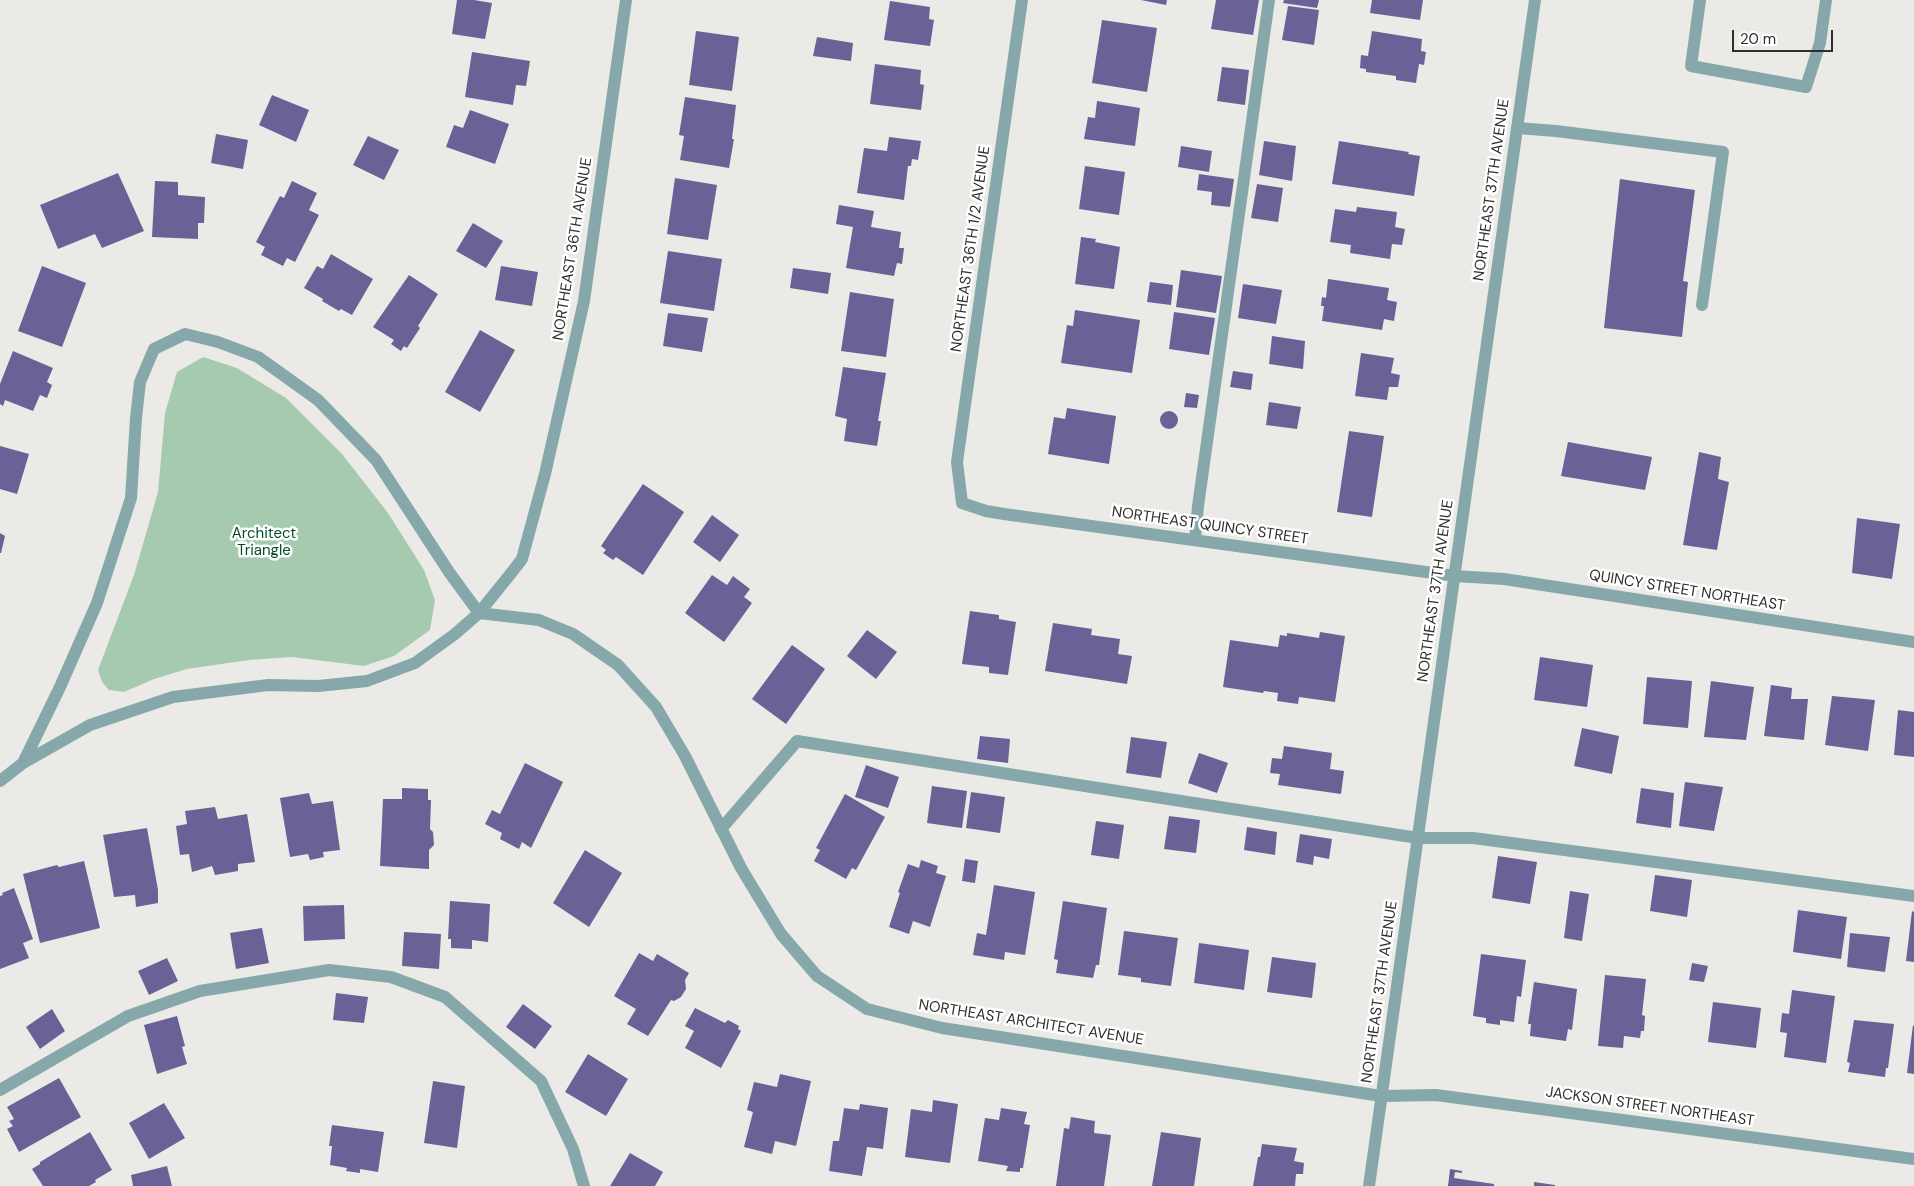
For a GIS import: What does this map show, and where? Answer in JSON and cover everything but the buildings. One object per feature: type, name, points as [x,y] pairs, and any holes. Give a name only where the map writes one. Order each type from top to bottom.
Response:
[{"type":"street","name":"NORTHEAST 36TH AVENUE","points":[[479,613],[522,559],[544,474],[584,301],[626,0]]},
{"type":"street","name":"NORTHEAST 36TH 1/2 AVENUE","points":[[962,503],[957,462],[1022,0]]},
{"type":"street","points":[[1195,540],[1198,506],[1270,0]]},
{"type":"street","name":"NORTHEAST 37TH AVENUE","points":[[1369,1186],[1535,0]]},
{"type":"street","points":[[1700,0],[1691,66],[1806,87],[1820,43],[1826,0]]},
{"type":"street","points":[[1517,128],[1556,131],[1723,152],[1702,305]]},
{"type":"street","points":[[0,781],[23,763],[90,725],[173,696],[268,685],[318,686],[367,680],[415,663],[455,634],[479,613],[449,572],[376,460],[318,400],[258,357],[218,342],[185,334],[154,349],[140,382],[131,498],[97,603],[60,688],[23,763]]},
{"type":"street","name":"NORTHEAST QUINCY STREET","points":[[962,503],[995,513],[1454,576]]},
{"type":"street","name":"QUINCY STREET NORTHEAST","points":[[1454,576],[1504,580],[1914,642]]},
{"type":"street","name":"NORTHEAST ARCHITECT AVENUE","points":[[479,613],[539,620],[573,634],[618,665],[656,707],[685,756],[741,868],[781,934],[817,976],[867,1009],[942,1028],[1382,1096]]},
{"type":"street","points":[[721,829],[798,741],[1418,838],[1474,838],[1914,896]]},
{"type":"street","points":[[0,1090],[128,1016],[200,992],[328,970],[391,977],[445,997],[541,1081],[573,1149],[584,1186]]},
{"type":"street","name":"JACKSON STREET NORTHEAST","points":[[1382,1096],[1436,1095],[1914,1159]]},
{"type":"green space","name":"Architect Triangle","points":[[203,357],[237,368],[286,398],[342,454],[388,513],[424,570],[435,600],[430,630],[394,656],[364,666],[292,657],[249,660],[187,669],[154,679],[124,692],[109,690],[102,682],[98,670],[134,575],[158,492],[165,413],[177,372]]}]
